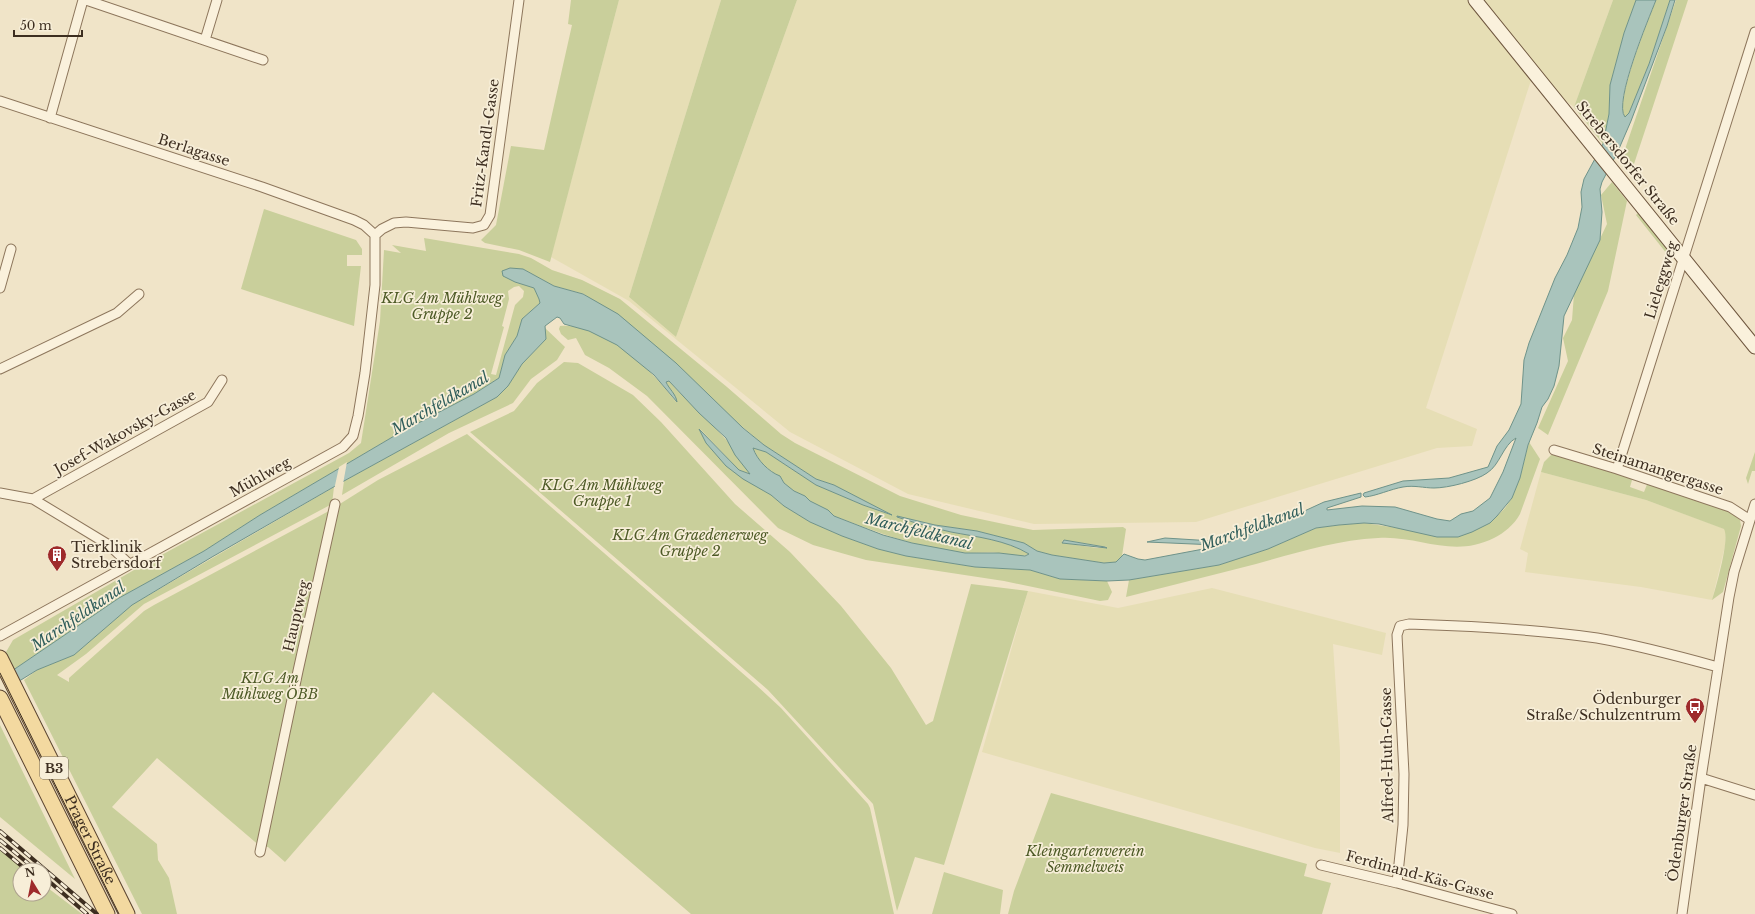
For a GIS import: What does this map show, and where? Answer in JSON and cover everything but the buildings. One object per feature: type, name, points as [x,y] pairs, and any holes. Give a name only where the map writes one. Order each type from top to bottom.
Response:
[{"type":"main road","name":"Prager Straße","points":[[0,658],[127,914]]},
{"type":"main road","name":"Prager Straße","points":[[2,702],[107,914]]},
{"type":"street","points":[[50,118],[83,0]]},
{"type":"street","points":[[86,0],[263,60]]},
{"type":"street","points":[[205,40],[217,0]]},
{"type":"street","name":"Fritz-Kandl-Gasse","points":[[375,235],[394,222],[473,228],[484,225],[490,215],[519,0]]},
{"type":"street","name":"Strebersdorfer Straße","points":[[1475,0],[1755,348]]},
{"type":"street","name":"Lieleggweg","points":[[1617,469],[1755,32]]},
{"type":"street","name":"Berlagasse","points":[[0,101],[273,191],[354,220],[364,225],[375,235]]},
{"type":"street","name":"Mühlweg","points":[[0,636],[338,450],[353,436],[358,416],[370,334],[375,285],[375,235]]},
{"type":"street","points":[[0,288],[11,249]]},
{"type":"street","points":[[0,369],[117,313],[139,294]]},
{"type":"street","name":"Josef-Wakovsky-Gasse","points":[[33,499],[208,402],[222,380]]},
{"type":"street","name":"Steinamangergasse","points":[[1554,450],[1617,469],[1730,507],[1750,520]]},
{"type":"street","points":[[0,493],[33,499],[110,545],[129,564]]},
{"type":"street","name":"Hauptweg","points":[[260,852],[335,504]]},
{"type":"street","name":"Ödenburger Straße","points":[[1682,914],[1701,778],[1734,572],[1755,504]]},
{"type":"street","name":"Alfred-Huth-Gasse","points":[[1397,883],[1403,825],[1404,774],[1397,635],[1400,626],[1409,624],[1498,627],[1597,638],[1669,654],[1718,667]]},
{"type":"street","points":[[1701,778],[1755,795]]},
{"type":"street","name":"Ferdinand-Käs-Gasse","points":[[1321,865],[1397,883],[1512,914]]},
{"type":"shaded area","points":[[619,0],[721,0],[629,297],[676,337],[797,0],[1613,0],[1574,107],[1532,77],[1426,408],[1477,429],[1472,446],[1437,448],[1196,522],[1034,524],[908,494],[790,432],[629,301],[551,257]]},
{"type":"shaded area","points":[[1541,472],[1646,500],[1725,529],[1725,546],[1712,600],[1641,587],[1525,572],[1528,553],[1520,549]]},
{"type":"shaded area","points":[[1212,588],[1386,633],[1382,655],[1333,644],[1340,751],[1340,853],[1315,848],[982,752],[1028,591],[1118,608]]},
{"type":"green space","points":[[571,0],[619,0],[550,262],[519,250],[485,243],[481,240],[496,225],[511,146],[544,150],[572,25],[568,24]]},
{"type":"green space","points":[[721,0],[797,0],[676,337],[629,297]]},
{"type":"green space","points":[[1613,0],[1636,0],[1624,33],[1610,85],[1609,114],[1603,144],[1574,107]]},
{"type":"green space","points":[[1656,0],[1670,0],[1649,64],[1629,113],[1625,117],[1623,109],[1624,95],[1628,79]]},
{"type":"green space","points":[[1676,0],[1688,0],[1632,170],[1623,155]]},
{"type":"green space","points":[[1612,182],[1627,201],[1608,291],[1548,435],[1538,428],[1568,361],[1563,338],[1572,320],[1574,294],[1607,224],[1601,195]]},
{"type":"green space","points":[[264,209],[356,240],[362,249],[362,255],[347,255],[347,266],[361,266],[354,326],[241,289]]},
{"type":"green space","points":[[1640,211],[1672,251],[1667,254],[1636,215]]},
{"type":"green space","name":"KLG Am Mühlweg Gruppe 2","points":[[424,238],[519,254],[531,258],[552,270],[582,280],[620,299],[727,387],[781,434],[795,443],[900,496],[961,515],[1033,530],[1123,527],[1126,529],[1122,556],[1116,562],[1104,563],[1052,555],[1037,551],[1024,543],[977,531],[935,525],[897,516],[938,529],[1001,542],[1029,554],[1019,556],[995,553],[966,553],[949,551],[915,544],[834,516],[828,510],[809,501],[805,496],[794,491],[784,483],[782,479],[761,462],[753,448],[766,452],[816,485],[891,515],[834,485],[816,479],[764,445],[584,294],[554,286],[523,269],[515,282],[534,288],[540,303],[522,319],[517,336],[505,355],[499,378],[474,394],[401,432],[260,515],[204,551],[119,598],[0,679],[0,657],[6,652],[13,640],[134,570],[349,453],[361,443],[380,321],[384,250],[401,253],[392,245],[426,251]],"holes":[[[519,286],[524,291],[523,297],[515,305],[496,375],[491,374],[504,327],[502,326],[509,299],[508,291]],[[1064,540],[1107,547],[1097,548],[1064,543],[1062,541]]]},
{"type":"green space","points":[[560,326],[577,327],[594,332],[626,350],[654,376],[676,402],[666,382],[669,381],[724,437],[743,461],[750,474],[739,470],[700,429],[706,443],[758,487],[771,495],[784,506],[810,522],[842,536],[878,549],[906,556],[975,567],[1030,570],[1060,579],[1107,581],[1112,592],[1108,600],[1100,601],[1004,581],[866,560],[813,545],[778,528],[647,396],[609,368],[585,355],[576,338],[568,340],[561,334],[559,329]]},
{"type":"green space","points":[[544,327],[565,347],[557,360],[531,379],[513,403],[449,433],[342,495],[344,481],[497,397],[508,386],[522,364],[546,339]]},
{"type":"green space","points":[[564,362],[578,363],[633,395],[661,422],[735,504],[790,552],[841,606],[891,668],[926,725],[933,721],[971,584],[1028,591],[944,865],[915,857],[897,911],[873,804],[768,690],[470,432],[514,411],[537,383]]},
{"type":"green space","name":"KLG Am Mühlweg ÖBB","points":[[467,434],[781,708],[868,804],[894,914],[691,914],[433,692],[285,862],[268,847],[261,847],[157,758],[112,807],[157,844],[158,860],[169,878],[177,914],[142,914],[24,680],[37,670],[74,655],[132,605],[334,487],[332,504],[144,604],[86,654],[57,675],[69,682],[69,678],[144,611],[327,512],[378,480]]},
{"type":"green space","points":[[1529,442],[1540,459],[1520,514],[1515,522],[1501,534],[1479,544],[1450,546],[1393,538],[1347,541],[1126,597],[1129,580],[1219,565],[1268,549],[1316,528],[1364,523],[1411,530],[1437,537],[1458,537],[1490,523],[1505,508],[1512,498],[1520,478]]},
{"type":"green space","points":[[1755,452],[1755,471],[1752,471],[1748,484],[1746,478]]},
{"type":"green space","points":[[1553,453],[1630,477],[1632,480],[1630,487],[1644,492],[1648,482],[1724,507],[1740,520],[1741,526],[1723,592],[1712,600],[1724,552],[1724,529],[1646,500],[1541,472],[1544,462]]},
{"type":"green space","points":[[0,725],[75,879],[0,817]]},
{"type":"green space","name":"Kleingartenverein Semmelweis","points":[[1051,793],[1307,864],[1304,876],[1331,883],[1322,914],[1008,914],[1014,891]]},
{"type":"green space","points":[[0,850],[15,862],[12,862],[12,902],[52,902],[52,891],[82,914],[0,914]]},
{"type":"green space","points":[[944,872],[1003,890],[1000,914],[932,914]]},
{"type":"water","points":[[1636,0],[1656,0],[1633,60],[1624,95],[1623,109],[1625,117],[1629,113],[1649,64],[1670,0],[1675,0],[1667,26],[1631,121],[1602,182],[1600,189],[1602,212],[1600,240],[1564,316],[1559,366],[1554,386],[1548,399],[1542,407],[1528,445],[1520,478],[1512,498],[1497,516],[1490,523],[1472,532],[1458,537],[1437,537],[1379,524],[1364,523],[1316,528],[1268,549],[1219,565],[1129,580],[1107,581],[1060,579],[1030,570],[975,567],[906,556],[878,549],[842,536],[810,522],[784,506],[771,495],[743,479],[726,466],[706,443],[699,429],[739,470],[750,474],[735,455],[726,438],[699,413],[669,381],[666,382],[677,402],[654,375],[617,345],[589,331],[564,324],[560,318],[557,317],[545,326],[546,339],[522,364],[508,386],[497,397],[344,481],[212,557],[132,605],[74,655],[37,670],[0,693],[0,679],[119,598],[204,551],[260,515],[401,432],[474,394],[499,378],[505,355],[517,336],[522,319],[540,303],[534,288],[515,282],[503,276],[502,271],[510,268],[523,269],[554,286],[583,294],[618,314],[676,363],[743,428],[764,445],[816,479],[834,485],[892,515],[863,505],[816,485],[766,452],[753,448],[757,457],[764,465],[772,472],[780,476],[784,483],[794,491],[828,510],[834,516],[883,535],[912,543],[965,553],[999,553],[1025,556],[1029,554],[1001,542],[938,529],[897,516],[935,525],[977,531],[1024,543],[1037,551],[1052,555],[1104,563],[1116,562],[1124,554],[1145,560],[1214,547],[1216,545],[1147,542],[1165,538],[1229,542],[1274,525],[1324,502],[1361,493],[1361,497],[1327,508],[1327,510],[1362,506],[1395,507],[1437,519],[1450,521],[1461,514],[1473,511],[1490,498],[1503,472],[1516,438],[1508,445],[1495,465],[1487,473],[1476,479],[1447,487],[1434,488],[1407,486],[1365,497],[1363,495],[1364,493],[1403,481],[1449,478],[1488,467],[1497,446],[1509,430],[1521,404],[1524,360],[1529,343],[1555,278],[1567,255],[1578,228],[1582,207],[1581,192],[1584,179],[1603,144],[1609,114],[1610,85],[1624,33]]},
{"type":"water","points":[[1064,540],[1105,547],[1107,548],[1062,543]]},
{"type":"pier","points":[[347,462],[343,484],[334,490],[339,467]]},
{"type":"pier","points":[[13,667],[21,682],[0,695],[0,677]]},
{"type":"tram line","points":[[0,673],[119,914]]},
{"type":"railway","points":[[0,831],[97,914]]},
{"type":"railway","points":[[0,840],[26,862]]},
{"type":"railway","points":[[0,848],[17,862]]},
{"type":"railway","points":[[52,884],[87,914]]},
{"type":"place","name":"Tierklinik Strebersdorf","points":[[57,572]]},
{"type":"place","name":"Ödenburger Straße/Schulzentrum","points":[[1695,724]]},
{"type":"water label","name":"Marchfeldkanal","points":[[440,403]]},
{"type":"water label","name":"Marchfeldkanal","points":[[1252,527]]},
{"type":"water label","name":"Marchfeldkanal","points":[[919,531]]},
{"type":"water label","name":"Marchfeldkanal","points":[[78,616]]},
{"type":"park label","name":"KLG Am Mühlweg Gruppe 1","points":[[602,494]]},
{"type":"park label","name":"KLG Am Graedenerweg Gruppe 2","points":[[690,544]]}]
